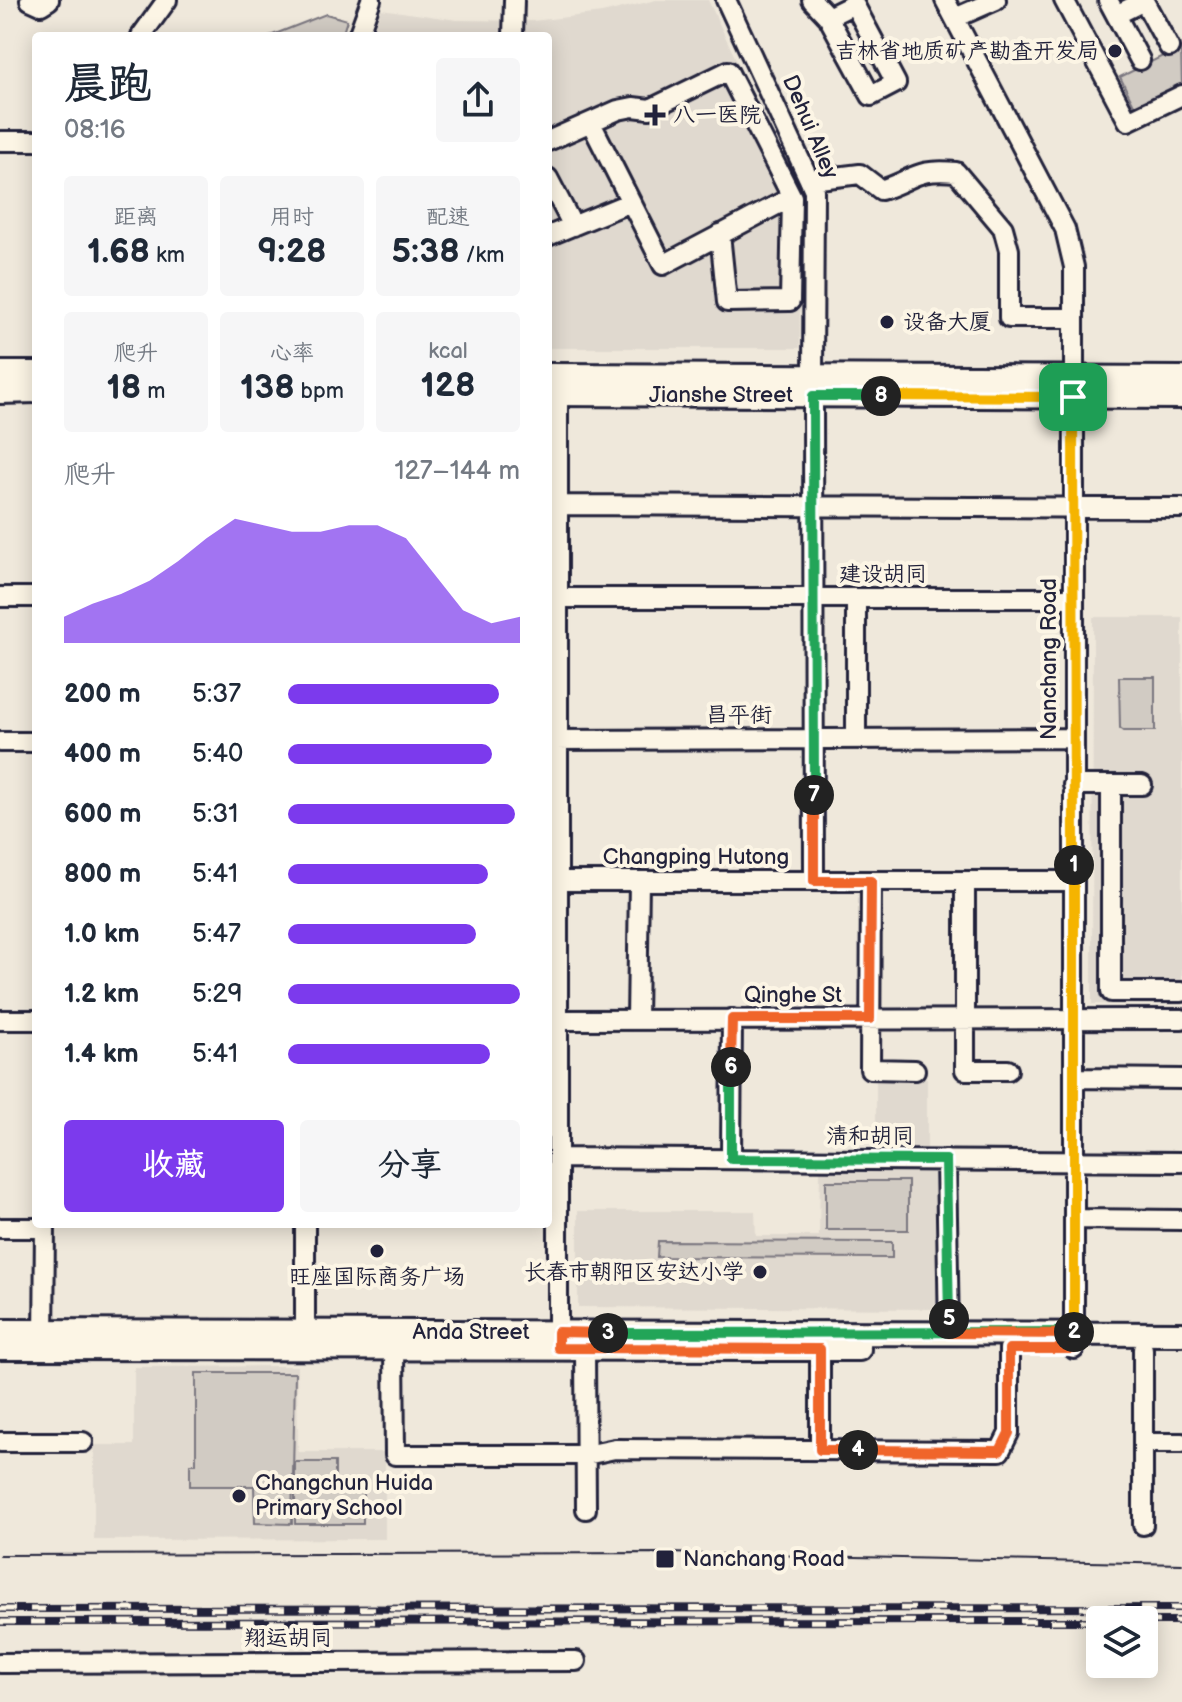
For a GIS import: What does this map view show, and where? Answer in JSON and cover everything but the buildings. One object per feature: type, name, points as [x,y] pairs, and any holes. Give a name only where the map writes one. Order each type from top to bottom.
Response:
[{"type":"main road","points":[[0,373],[32,373]]},
{"type":"main road","name":"Jianshe Street","points":[[552,388],[1073,387],[1182,378]]},
{"type":"main road","name":"Jianshe Street","points":[[1073,387],[1182,397]]},
{"type":"main road","points":[[0,392],[32,391]]},
{"type":"main road","name":"Anda Street","points":[[0,1331],[44,1340],[394,1348],[558,1340],[949,1333],[1143,1349],[1182,1349]]},
{"type":"main road","name":"Anda Street","points":[[0,1348],[44,1340],[305,1332],[558,1340],[585,1348],[1009,1349],[1182,1334]]},
{"type":"street","points":[[30,0],[41,5],[49,0]]},
{"type":"street","points":[[144,32],[167,0]]},
{"type":"street","points":[[359,32],[371,0]]},
{"type":"street","points":[[513,32],[514,0]]},
{"type":"street","name":"Dehui Alley","points":[[726,0],[811,180],[814,197],[814,881]]},
{"type":"street","points":[[812,0],[828,17],[871,96],[896,83],[854,4],[828,17]]},
{"type":"street","name":"Nanchang Road","points":[[945,0],[1065,229],[1074,267],[1074,1341]]},
{"type":"street","points":[[955,18],[996,0]]},
{"type":"street","points":[[1064,0],[1128,121],[1182,95]]},
{"type":"street","points":[[1140,60],[1112,8],[1144,1],[1169,47]]},
{"type":"street","points":[[552,139],[618,110],[633,107],[650,109],[728,71],[792,197],[790,301],[727,302],[720,234]]},
{"type":"street","points":[[591,123],[663,265],[792,197]]},
{"type":"street","points":[[0,141],[32,141]]},
{"type":"street","points":[[811,180],[860,174],[881,190],[919,172],[956,172],[1003,228],[1009,250],[1009,318],[1074,318]]},
{"type":"street","points":[[552,186],[573,226]]},
{"type":"street","points":[[552,234],[631,202]]},
{"type":"street","points":[[552,405],[558,505],[553,539],[553,809],[558,881],[553,946],[558,1158],[553,1220],[558,1340]]},
{"type":"street","points":[[558,505],[1182,508]]},
{"type":"street","points":[[0,597],[32,597]]},
{"type":"street","name":"建设胡同","points":[[553,598],[1073,598]]},
{"type":"street","points":[[856,598],[856,739]]},
{"type":"street","name":"昌平街","points":[[553,740],[1073,738]]},
{"type":"street","points":[[0,742],[32,742]]},
{"type":"street","points":[[1073,785],[1142,785]]},
{"type":"street","points":[[1111,785],[1111,992],[1182,992]]},
{"type":"street","name":"Changping Hutong","points":[[558,881],[1074,881]]},
{"type":"street","points":[[637,1020],[639,881]]},
{"type":"street","points":[[871,881],[870,1069],[915,1070]]},
{"type":"street","points":[[965,881],[965,1070],[1008,1070]]},
{"type":"street","points":[[731,1159],[732,1019]]},
{"type":"street","name":"Qinghe St","points":[[553,1020],[1182,1019]]},
{"type":"street","points":[[0,1020],[32,1020]]},
{"type":"street","points":[[1074,1078],[1182,1079]]},
{"type":"street","name":"清和胡同","points":[[558,1158],[1182,1162]]},
{"type":"street","points":[[946,1160],[949,1333]]},
{"type":"street","points":[[1074,1219],[1182,1220]]},
{"type":"street","points":[[0,1228],[32,1227]]},
{"type":"street","points":[[44,1340],[45,1228]]},
{"type":"street","points":[[305,1228],[305,1332]]},
{"type":"street","points":[[394,1348],[395,1455],[586,1455],[615,1449],[1000,1451],[1009,1433],[1009,1349]]},
{"type":"street","points":[[585,1348],[586,1509]]},
{"type":"street","points":[[820,1349],[820,1450]]},
{"type":"street","points":[[1143,1349],[1143,1525]]},
{"type":"street","points":[[0,1442],[83,1442]]},
{"type":"street","points":[[1143,1443],[1182,1443]]},
{"type":"street","name":"翔运胡同","points":[[0,1663],[576,1661]]},
{"type":"shaded area","name":"八一医院","points":[[656,0],[708,0],[799,193],[800,348],[552,348],[552,32],[373,32],[381,9],[457,20],[533,21],[602,13]]},
{"type":"shaded area","points":[[326,14],[347,20],[343,32],[280,32]]},
{"type":"shaded area","points":[[1181,47],[1182,88],[1137,111],[1120,77]]},
{"type":"shaded area","points":[[1093,617],[1182,617],[1182,1005],[1092,1004]]},
{"type":"shaded area","points":[[1119,677],[1155,677],[1155,731],[1124,731],[1120,728]]},
{"type":"shaded area","points":[[876,1078],[927,1078],[927,1149],[876,1149]]},
{"type":"shaded area","name":"长春市朝阳区安达小学","points":[[820,1171],[942,1171],[942,1309],[578,1307],[578,1211],[755,1211],[756,1236],[819,1236]]},
{"type":"shaded area","points":[[826,1181],[908,1181],[908,1230],[826,1230]]},
{"type":"shaded area","points":[[658,1241],[892,1242],[892,1258],[657,1257]]},
{"type":"shaded area","name":"Changchun Huida Primary School","points":[[297,1366],[298,1452],[385,1452],[385,1539],[94,1540],[94,1445],[134,1445],[134,1367]]},
{"type":"shaded area","points":[[196,1373],[295,1373],[292,1524],[255,1523],[254,1486],[190,1486],[190,1464],[196,1464]]},
{"type":"shaded area","points":[[295,1462],[335,1462],[335,1486],[363,1486],[363,1524],[295,1524]]},
{"type":"tram line","points":[[0,1555],[665,1553],[1182,1564]]},
{"type":"railway","points":[[0,1609],[1182,1608]]},
{"type":"railway","points":[[0,1622],[1086,1621]]},
{"type":"railway","points":[[1158,1621],[1182,1621]]},
{"type":"place","name":"吉林省地质矿产勘查开发局","points":[[1115,51]]},
{"type":"place","name":"八一医院","points":[[655,115]]},
{"type":"place","name":"设备大厦","points":[[887,322]]},
{"type":"place","name":"旺座国际商务广场","points":[[377,1251]]},
{"type":"place","name":"长春市朝阳区安达小学","points":[[760,1272]]},
{"type":"place","name":"Changchun Huida Primary School","points":[[239,1496]]},
{"type":"place","name":"Nanchang Road","points":[[665,1559]]},
{"type":"route","points":[[1073,397],[813,396],[814,881],[871,881],[870,1019],[732,1019],[731,1159],[946,1160],[949,1333],[1074,1334],[1074,1349],[1009,1349],[1009,1433],[1000,1451],[820,1450],[820,1349],[558,1348],[558,1332],[1074,1334],[1073,397]]}]
